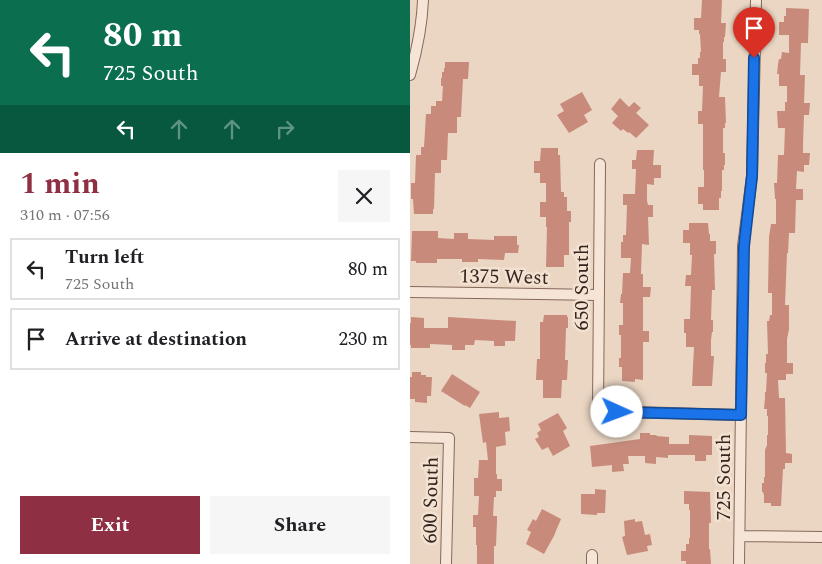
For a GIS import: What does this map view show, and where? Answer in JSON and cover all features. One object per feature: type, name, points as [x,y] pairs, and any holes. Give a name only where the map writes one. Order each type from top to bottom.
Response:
[{"type":"street","points":[[410,75],[423,19],[423,0]]},
{"type":"street","name":"725 South","points":[[739,564],[744,246],[752,176],[756,0]]},
{"type":"street","name":"650 South","points":[[600,164],[598,411],[741,415]]},
{"type":"street","name":"1375 West","points":[[410,292],[598,295]]},
{"type":"street","name":"600 South","points":[[410,437],[449,438],[446,564]]},
{"type":"street","points":[[740,536],[822,537]]},
{"type":"building","points":[[702,0],[722,0],[721,23],[726,23],[723,59],[726,59],[726,72],[721,72],[719,97],[725,97],[726,123],[725,128],[723,128],[723,153],[725,153],[725,165],[724,170],[722,170],[722,191],[721,198],[719,198],[719,210],[703,210],[703,204],[698,204],[698,187],[704,187],[703,124],[698,124],[698,111],[702,111],[703,86],[699,86],[699,75],[692,75],[692,64],[698,64],[701,52],[700,34],[699,30],[694,30],[694,18],[701,18]]},
{"type":"building","points":[[786,8],[809,9],[808,43],[801,43],[800,75],[805,75],[804,103],[810,103],[809,115],[804,115],[803,153],[810,153],[809,165],[804,165],[804,172],[797,171],[796,189],[803,189],[803,200],[796,200],[795,233],[789,233],[787,253],[785,305],[789,305],[789,329],[787,363],[793,363],[793,374],[786,374],[786,380],[778,380],[779,398],[785,398],[786,453],[792,454],[792,463],[785,463],[785,469],[783,469],[781,506],[771,506],[771,503],[764,503],[762,492],[768,435],[767,409],[764,409],[767,373],[765,373],[765,363],[766,354],[768,354],[767,321],[769,321],[770,315],[772,315],[772,293],[768,293],[769,237],[771,224],[776,224],[774,183],[777,183],[778,155],[784,155],[785,128],[778,128],[777,111],[785,111],[787,86],[779,86],[779,74],[777,74],[782,52],[789,53],[789,35],[779,35],[779,22],[784,22]]},
{"type":"building","points":[[445,62],[469,62],[468,79],[463,79],[461,117],[457,117],[457,133],[448,133],[447,160],[441,160],[441,173],[435,173],[433,214],[414,214],[413,199],[411,199],[411,183],[415,183],[416,155],[421,155],[421,147],[424,147],[426,114],[431,114],[431,106],[436,106],[436,101],[442,101],[443,86],[441,86],[441,78]]},
{"type":"building","points":[[582,92],[592,110],[584,115],[588,122],[569,133],[557,115],[564,111],[560,104]]},
{"type":"building","points":[[620,98],[629,107],[634,102],[641,108],[636,113],[649,125],[636,138],[623,129],[621,131],[612,123],[618,116],[611,109]]},
{"type":"building","points":[[541,148],[558,148],[558,155],[560,155],[561,192],[564,192],[564,197],[567,197],[567,211],[571,211],[569,255],[564,255],[564,267],[546,267],[547,227],[546,217],[540,217],[540,202],[546,202],[546,183],[540,183],[540,173],[534,173],[534,161],[540,161]]},
{"type":"building","points":[[637,150],[654,150],[653,165],[661,165],[661,178],[654,178],[654,185],[647,184],[647,201],[648,205],[653,205],[653,217],[648,217],[649,245],[642,244],[641,274],[643,274],[643,287],[651,287],[650,297],[643,297],[643,331],[649,331],[649,342],[643,342],[643,380],[635,379],[635,382],[622,381],[622,367],[619,367],[621,335],[619,335],[619,325],[623,325],[623,303],[620,303],[623,273],[630,273],[631,258],[621,258],[621,242],[623,242],[623,235],[626,235],[627,205],[623,205],[623,194],[635,194],[636,169],[632,169],[632,160],[636,160]]},
{"type":"building","points":[[689,223],[708,223],[710,241],[716,241],[716,254],[714,254],[715,290],[712,290],[711,320],[713,320],[713,332],[711,356],[714,356],[712,386],[692,386],[694,347],[686,347],[686,333],[684,333],[684,319],[690,319],[691,286],[685,286],[686,275],[691,275],[692,255],[690,255],[690,243],[683,243],[683,230],[689,230]]},
{"type":"building","points":[[412,231],[438,231],[438,238],[454,239],[454,233],[468,233],[468,239],[494,240],[494,236],[517,236],[518,253],[505,253],[504,260],[478,259],[478,262],[462,262],[462,259],[437,259],[437,263],[416,263],[416,261],[411,261]]},
{"type":"building","points":[[544,315],[567,315],[568,317],[565,360],[568,360],[567,380],[562,380],[561,398],[543,398],[543,380],[536,380],[537,359],[540,359],[540,322],[543,322]]},
{"type":"building","points":[[411,317],[424,318],[424,328],[448,328],[448,317],[516,321],[515,341],[505,341],[505,346],[494,346],[494,341],[475,340],[474,345],[465,345],[465,350],[452,350],[452,345],[430,344],[430,348],[411,348]]},
{"type":"building","points":[[412,372],[421,372],[421,375],[432,377],[431,396],[427,396],[427,403],[415,402],[415,399],[410,399],[410,377],[412,377]]},
{"type":"building","points":[[452,374],[480,392],[470,408],[441,391]]},
{"type":"building","points":[[499,412],[499,418],[509,417],[510,431],[505,432],[506,445],[496,447],[496,474],[497,479],[502,479],[502,491],[496,491],[496,497],[494,497],[493,516],[497,516],[497,521],[494,564],[477,564],[476,527],[473,527],[473,515],[478,515],[479,496],[474,496],[474,478],[478,478],[479,460],[488,460],[486,442],[483,443],[479,414]]},
{"type":"building","points":[[558,413],[567,428],[563,431],[570,446],[553,456],[548,447],[542,450],[535,439],[539,437],[537,433],[541,430],[538,424]]},
{"type":"building","points":[[640,433],[669,437],[669,444],[689,444],[689,435],[712,436],[712,455],[706,455],[706,461],[695,461],[695,455],[668,455],[668,458],[656,457],[656,464],[645,463],[645,456],[628,456],[629,464],[623,464],[624,471],[612,472],[612,465],[592,467],[590,446],[640,439]]},
{"type":"building","points":[[595,489],[606,490],[605,513],[597,513],[597,515],[581,514],[581,494],[595,494]]},
{"type":"building","points":[[684,491],[710,492],[711,523],[709,523],[709,549],[711,564],[686,564],[686,561],[681,561],[681,551],[686,551],[686,544],[689,544],[690,538],[690,510],[689,504],[684,504]]},
{"type":"building","points":[[542,509],[561,519],[544,554],[526,544],[531,532],[527,530],[533,519],[536,521]]},
{"type":"building","points":[[635,519],[635,522],[642,521],[645,535],[650,534],[652,545],[647,546],[648,551],[627,555],[622,537],[625,536],[624,521]]},
{"type":"route","points":[[617,412],[741,415],[744,246],[752,176],[754,58]]}]
